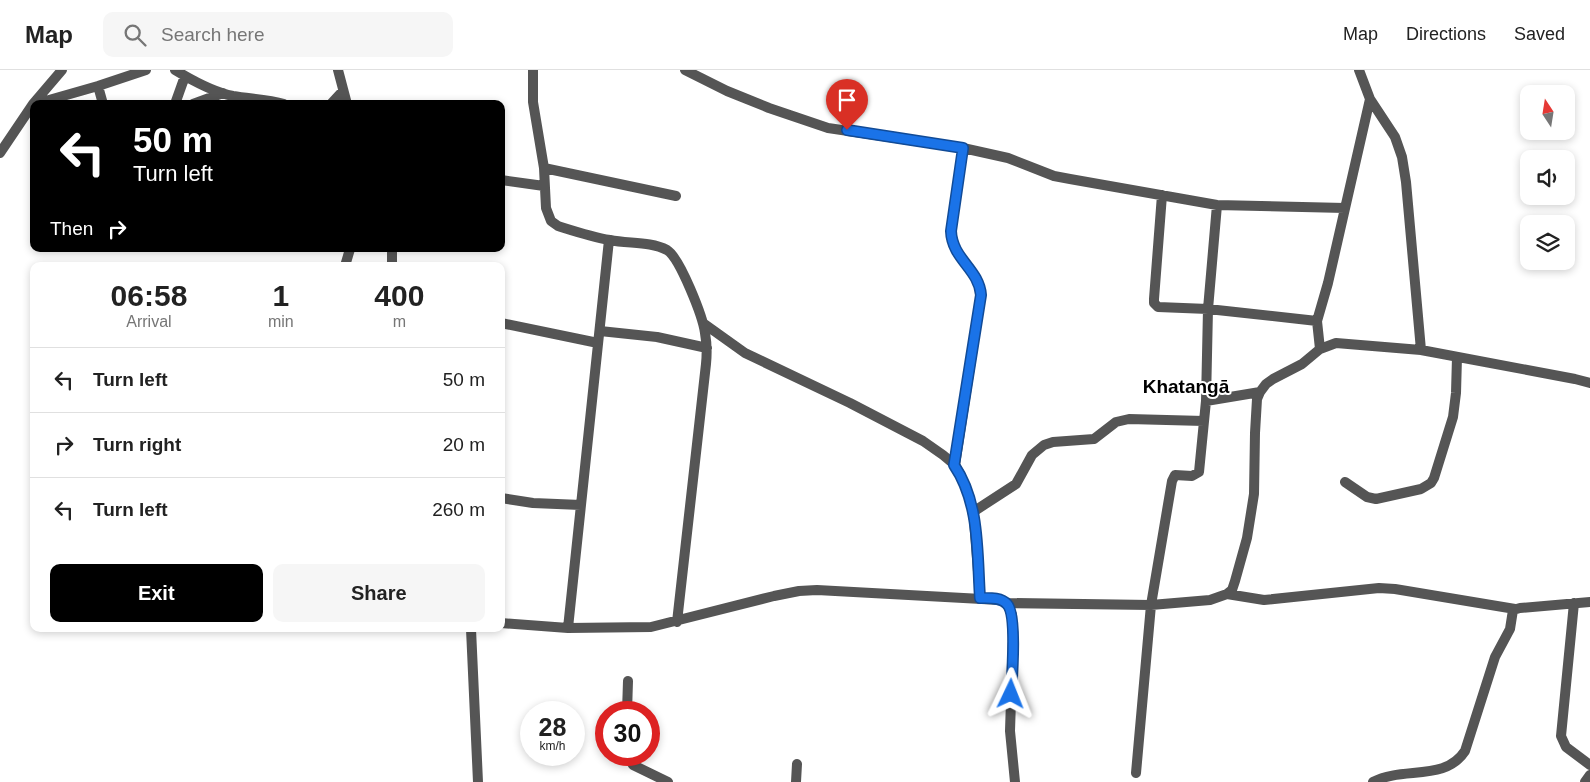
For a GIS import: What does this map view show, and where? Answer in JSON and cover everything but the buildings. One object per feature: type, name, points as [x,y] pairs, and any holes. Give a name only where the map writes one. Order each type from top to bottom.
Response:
[{"type":"street","points":[[37,100],[62,70]]},
{"type":"street","points":[[48,100],[146,70]]},
{"type":"street","points":[[175,70],[223,93],[271,100]]},
{"type":"street","points":[[338,70],[346,100]]},
{"type":"street","points":[[532,70],[533,102],[544,168],[546,208],[551,221],[558,226],[609,240],[648,245],[667,250],[672,254],[680,268],[703,323],[707,348],[677,622]]},
{"type":"street","points":[[685,70],[769,108],[828,128],[963,148],[1008,158],[1054,176],[1070,180],[1217,204],[1345,208]]},
{"type":"street","points":[[1359,70],[1370,99],[1395,137],[1402,157],[1406,182],[1421,350]]},
{"type":"street","points":[[176,100],[185,76]]},
{"type":"street","points":[[98,86],[102,100]]},
{"type":"street","points":[[335,100],[343,92]]},
{"type":"street","points":[[204,100],[223,93]]},
{"type":"street","points":[[1320,349],[1317,321],[1328,283],[1370,99]]},
{"type":"street","points":[[0,153],[30,110]]},
{"type":"street","points":[[954,465],[981,295],[978,280],[956,252],[951,238],[963,148]]},
{"type":"street","points":[[544,168],[676,196]]},
{"type":"street","points":[[505,181],[544,186]]},
{"type":"street","points":[[1162,195],[1154,302],[1158,307],[1208,309],[1317,321]]},
{"type":"street","points":[[1136,773],[1151,605],[1172,478],[1177,474],[1192,476],[1199,472],[1206,401],[1208,309],[1217,204]]},
{"type":"street","points":[[568,628],[609,240]]},
{"type":"street","points":[[703,323],[745,353],[850,403],[923,441],[954,465],[966,487],[973,512],[980,598]]},
{"type":"street","points":[[505,324],[598,343]]},
{"type":"street","points":[[600,331],[657,337],[707,348]]},
{"type":"street","points":[[505,623],[568,628],[651,627],[799,591],[818,590],[980,598],[1000,600],[1007,603],[1151,605],[1210,600],[1227,594],[1232,590],[1247,538],[1254,494],[1258,399],[1260,392],[1266,384],[1302,364],[1320,349],[1336,343],[1421,350],[1575,378],[1590,383]]},
{"type":"street","points":[[1345,482],[1367,497],[1376,499],[1421,489],[1431,483],[1453,417],[1457,357]]},
{"type":"street","points":[[1206,401],[1260,392]]},
{"type":"street","points":[[973,512],[1016,484],[1032,455],[1044,445],[1054,442],[1094,439],[1116,422],[1129,419],[1204,421]]},
{"type":"street","points":[[505,499],[521,502],[581,505]]},
{"type":"street","points":[[1227,594],[1264,600],[1379,588],[1515,609],[1590,602]]},
{"type":"street","points":[[1007,603],[1012,615],[1010,731],[1015,782]]},
{"type":"street","points":[[1574,603],[1561,736],[1566,747],[1590,765]]},
{"type":"street","points":[[1373,782],[1386,777],[1446,768],[1460,760],[1465,751],[1495,657],[1508,634],[1512,612],[1515,609]]},
{"type":"street","points":[[471,632],[478,782]]},
{"type":"street","points":[[627,701],[628,681]]},
{"type":"street","points":[[796,782],[797,764]]},
{"type":"street","points":[[635,766],[668,782]]},
{"type":"street","points":[[1585,782],[1590,775]]},
{"type":"district","name":"Khatangā","points":[[1186,386]]},
{"type":"route","points":[[847,130],[963,148],[951,238],[956,252],[978,280],[981,295],[954,465],[961,476],[970,499],[974,520],[980,598],[1000,600],[1007,603],[1012,615],[1011,694]]}]
